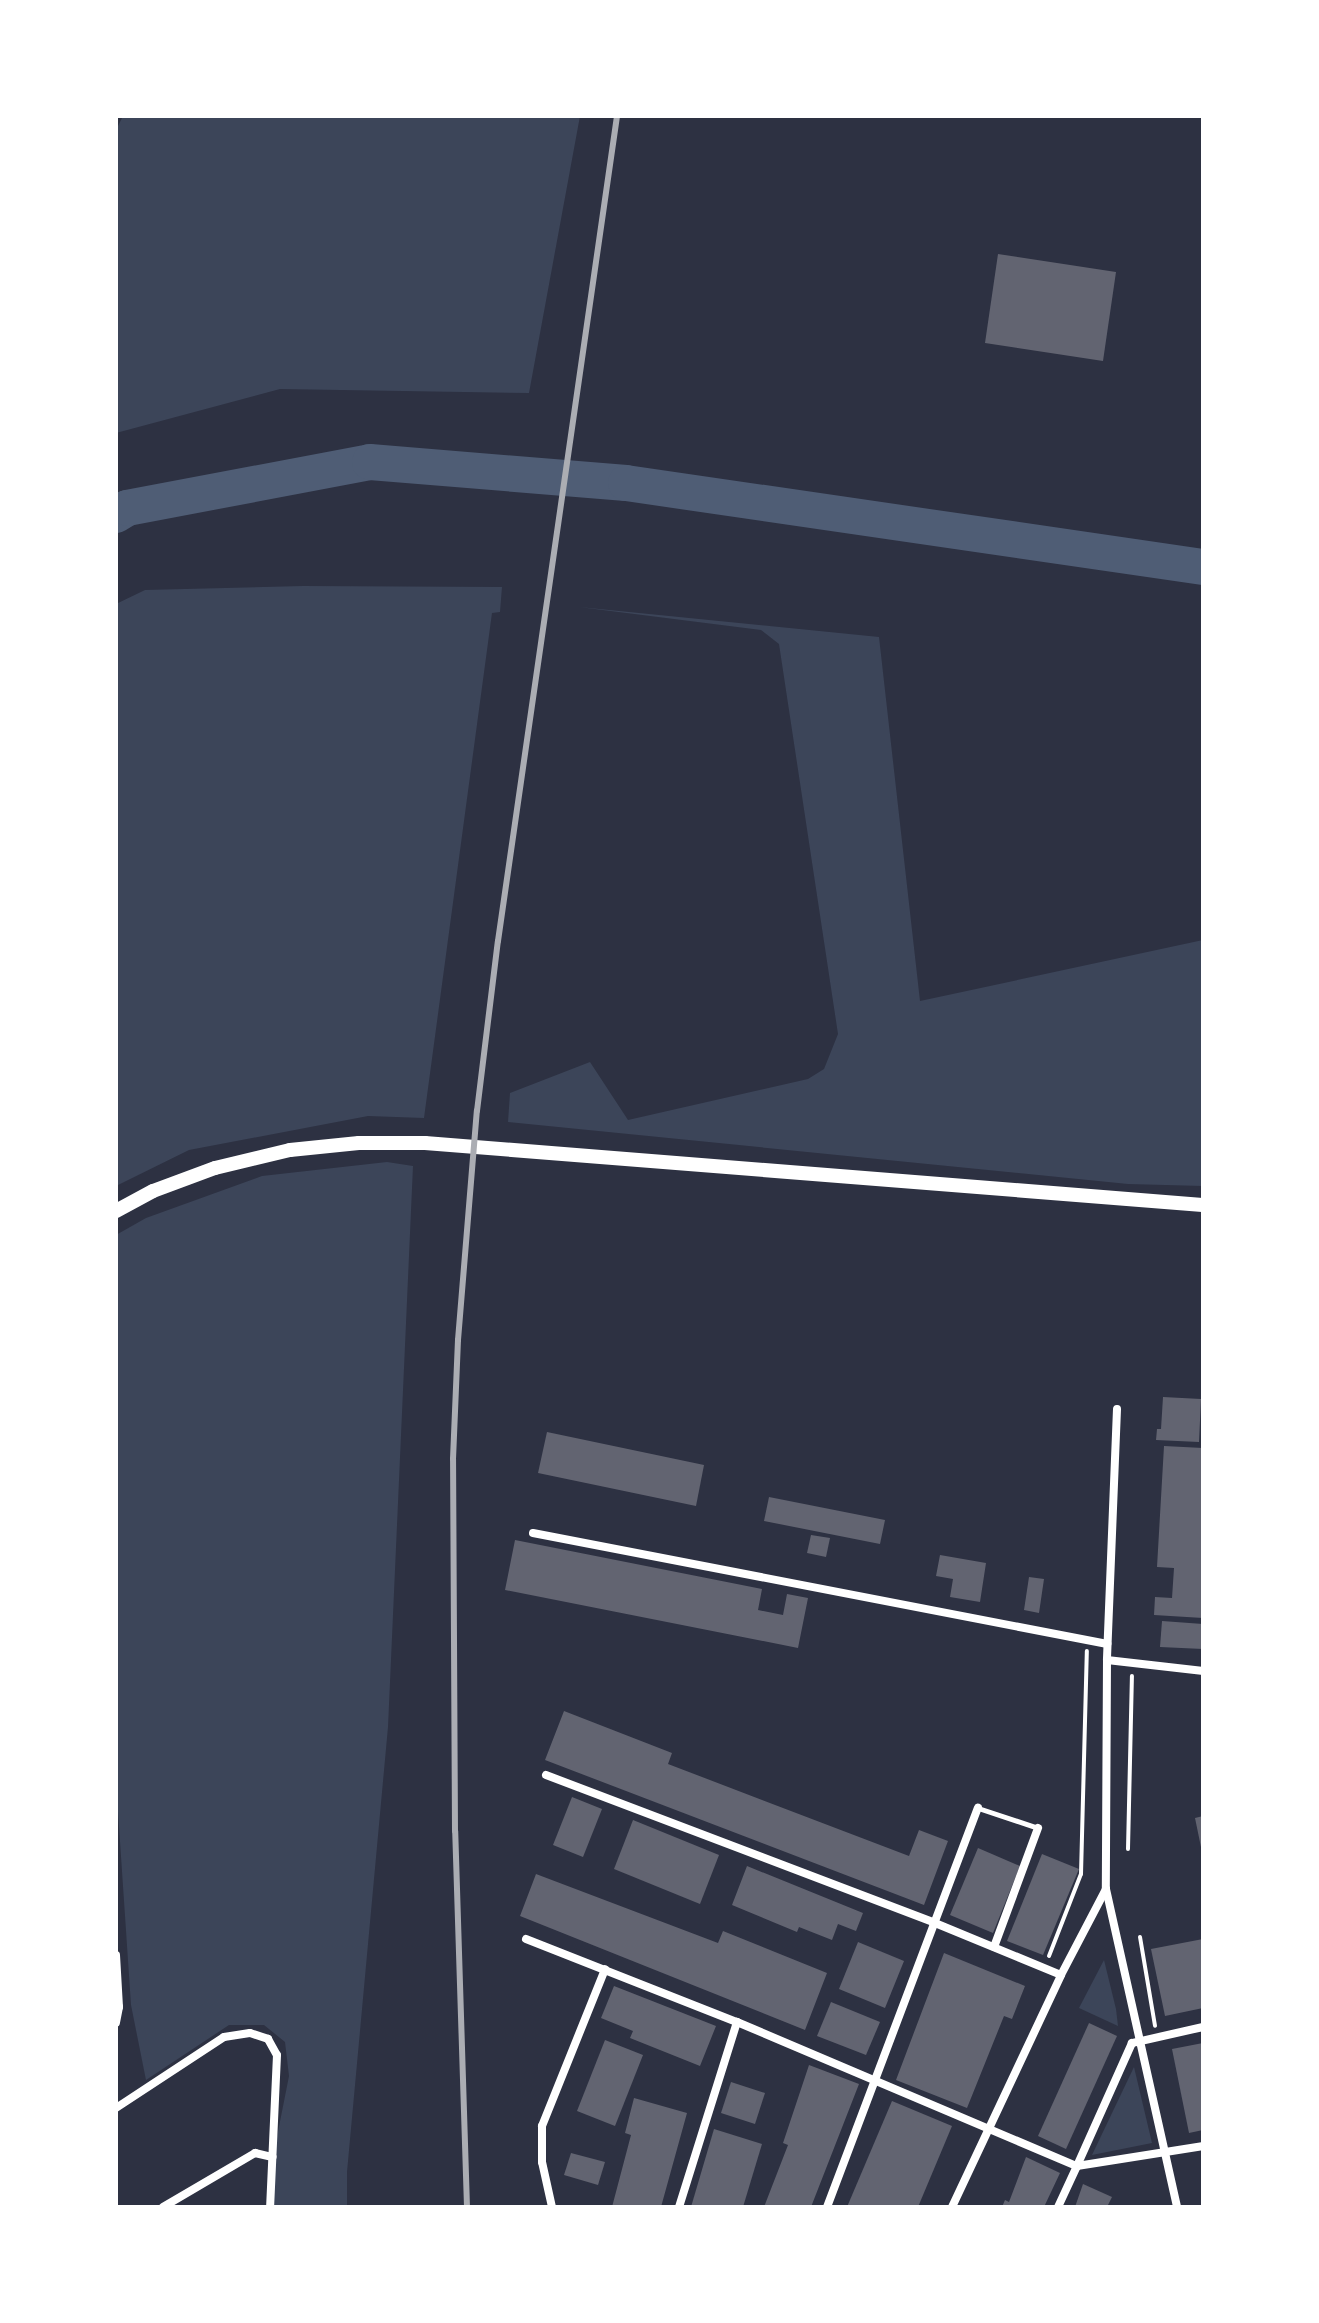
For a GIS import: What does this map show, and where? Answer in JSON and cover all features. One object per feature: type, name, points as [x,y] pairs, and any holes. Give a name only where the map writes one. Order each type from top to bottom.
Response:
[{"type":"main road","points":[[116,1211],[153,1191],[215,1168],[290,1150],[359,1143],[425,1143],[1203,1205]]},
{"type":"street","points":[[1117,1409],[1107,1644],[1106,1889],[1177,2207]]},
{"type":"street","points":[[533,1533],[1107,1644]]},
{"type":"street","points":[[1107,1660],[1203,1671]]},
{"type":"street","points":[[546,1775],[935,1923],[1061,1975]]},
{"type":"street","points":[[827,2207],[978,1808]]},
{"type":"street","points":[[994,1947],[1038,1828]]},
{"type":"street","points":[[952,2207],[1061,1975],[1106,1889]]},
{"type":"street","points":[[526,1939],[737,2022],[1077,2166],[1203,2146]]},
{"type":"street","points":[[116,1955],[119,2007],[116,2023]]},
{"type":"street","points":[[552,2207],[542,2162],[542,2126],[605,1969]]},
{"type":"street","points":[[679,2207],[737,2022]]},
{"type":"street","points":[[1058,2207],[1132,2043],[1203,2027]]},
{"type":"street","points":[[116,2108],[224,2037],[250,2033],[268,2039],[277,2055],[270,2207]]},
{"type":"street","points":[[163,2207],[255,2153],[273,2157]]},
{"type":"lane","points":[[978,1808],[1038,1828]]},
{"type":"path","points":[[1044,1968],[1081,1874],[1087,1640]]},
{"type":"path","points":[[1128,1849],[1132,1663]]},
{"type":"path","points":[[1140,1937],[1157,2036]]},
{"type":"shaded area","points":[[123,116],[580,116],[529,393],[280,389],[116,433],[116,130]]},
{"type":"shaded area","points":[[303,586],[502,587],[500,612],[492,613],[424,1118],[368,1116],[189,1150],[116,1186],[116,604],[145,590]]},
{"type":"shaded area","points":[[579,607],[879,637],[920,1001],[1203,940],[1203,1186],[1128,1184],[508,1122],[510,1093],[590,1062],[628,1120],[808,1079],[824,1069],[838,1034],[779,644],[761,630]]},
{"type":"shaded area","points":[[387,1162],[413,1166],[388,1727],[347,2172],[347,2207],[271,2207],[273,2157],[289,2076],[285,2042],[264,2025],[229,2025],[146,2080],[131,2005],[116,1782],[116,1235],[146,1218],[262,1176]]},
{"type":"shaded area","points":[[1104,1960],[1116,2009],[1118,2026],[1079,2008]]},
{"type":"shaded area","points":[[1134,2067],[1152,2143],[1092,2155]]},
{"type":"building","points":[[998,254],[1116,272],[1103,361],[985,343]]},
{"type":"building","points":[[1163,1397],[1201,1399],[1199,1442],[1156,1440],[1157,1429],[1161,1429]]},
{"type":"building","points":[[547,1432],[704,1465],[696,1506],[538,1473]]},
{"type":"building","points":[[1164,1446],[1203,1448],[1203,1618],[1154,1615],[1155,1597],[1172,1598],[1174,1568],[1157,1567]]},
{"type":"building","points":[[769,1497],[885,1520],[880,1544],[764,1521]]},
{"type":"building","points":[[811,1535],[830,1538],[826,1557],[807,1553]]},
{"type":"building","points":[[515,1540],[762,1589],[758,1610],[783,1615],[787,1594],[808,1598],[798,1648],[505,1590]]},
{"type":"building","points":[[940,1555],[986,1563],[980,1602],[950,1597],[953,1579],[936,1576]]},
{"type":"building","points":[[1029,1577],[1044,1579],[1039,1613],[1024,1610]]},
{"type":"building","points":[[1162,1621],[1203,1624],[1203,1649],[1160,1647]]},
{"type":"building","points":[[564,1711],[672,1753],[668,1764],[909,1856],[919,1830],[948,1841],[924,1905],[545,1760]]},
{"type":"building","points":[[572,1797],[602,1809],[583,1857],[553,1845]]},
{"type":"building","points":[[1203,1816],[1203,1852],[1202,1852],[1195,1818]]},
{"type":"building","points":[[633,1820],[719,1855],[700,1904],[614,1869]]},
{"type":"building","points":[[978,1848],[1020,1866],[993,1933],[950,1915]]},
{"type":"building","points":[[1042,1854],[1079,1869],[1043,1955],[1007,1941]]},
{"type":"building","points":[[747,1866],[863,1913],[856,1931],[838,1924],[832,1940],[799,1927],[797,1932],[732,1905]]},
{"type":"building","points":[[536,1874],[718,1943],[723,1931],[827,1973],[805,2030],[520,1916]]},
{"type":"building","points":[[1203,1939],[1203,2008],[1165,2016],[1151,1949]]},
{"type":"building","points":[[858,1942],[904,1961],[885,2008],[839,1989]]},
{"type":"building","points":[[944,1953],[1025,1986],[1012,2019],[1004,2016],[967,2108],[896,2080]]},
{"type":"building","points":[[614,1986],[716,2026],[700,2066],[630,2038],[633,2031],[601,2018]]},
{"type":"building","points":[[831,2002],[880,2022],[866,2055],[817,2036]]},
{"type":"building","points":[[1089,2023],[1117,2036],[1066,2149],[1038,2136]]},
{"type":"building","points":[[605,2040],[643,2055],[615,2126],[577,2111]]},
{"type":"building","points":[[1203,2043],[1203,2130],[1189,2133],[1172,2049]]},
{"type":"building","points":[[809,2065],[859,2084],[811,2207],[764,2207],[788,2145],[783,2143]]},
{"type":"building","points":[[731,2082],[765,2093],[755,2124],[721,2113]]},
{"type":"building","points":[[634,2098],[687,2113],[661,2207],[612,2207],[631,2135],[625,2133]]},
{"type":"building","points":[[892,2101],[952,2126],[918,2207],[847,2207]]},
{"type":"building","points":[[714,2129],[762,2144],[743,2207],[691,2207]]},
{"type":"building","points":[[571,2153],[605,2162],[598,2185],[564,2175]]},
{"type":"building","points":[[1026,2157],[1060,2173],[1044,2207],[1002,2207],[1005,2200],[1009,2202]]},
{"type":"building","points":[[1083,2184],[1112,2197],[1107,2207],[1075,2207]]},
{"type":"waterway","points":[[116,515],[127,508],[370,462],[626,483],[1203,567]]},
{"type":"railway","points":[[467,2207],[455,1831],[453,1459],[458,1340],[477,1111],[498,941],[617,116]]}]
